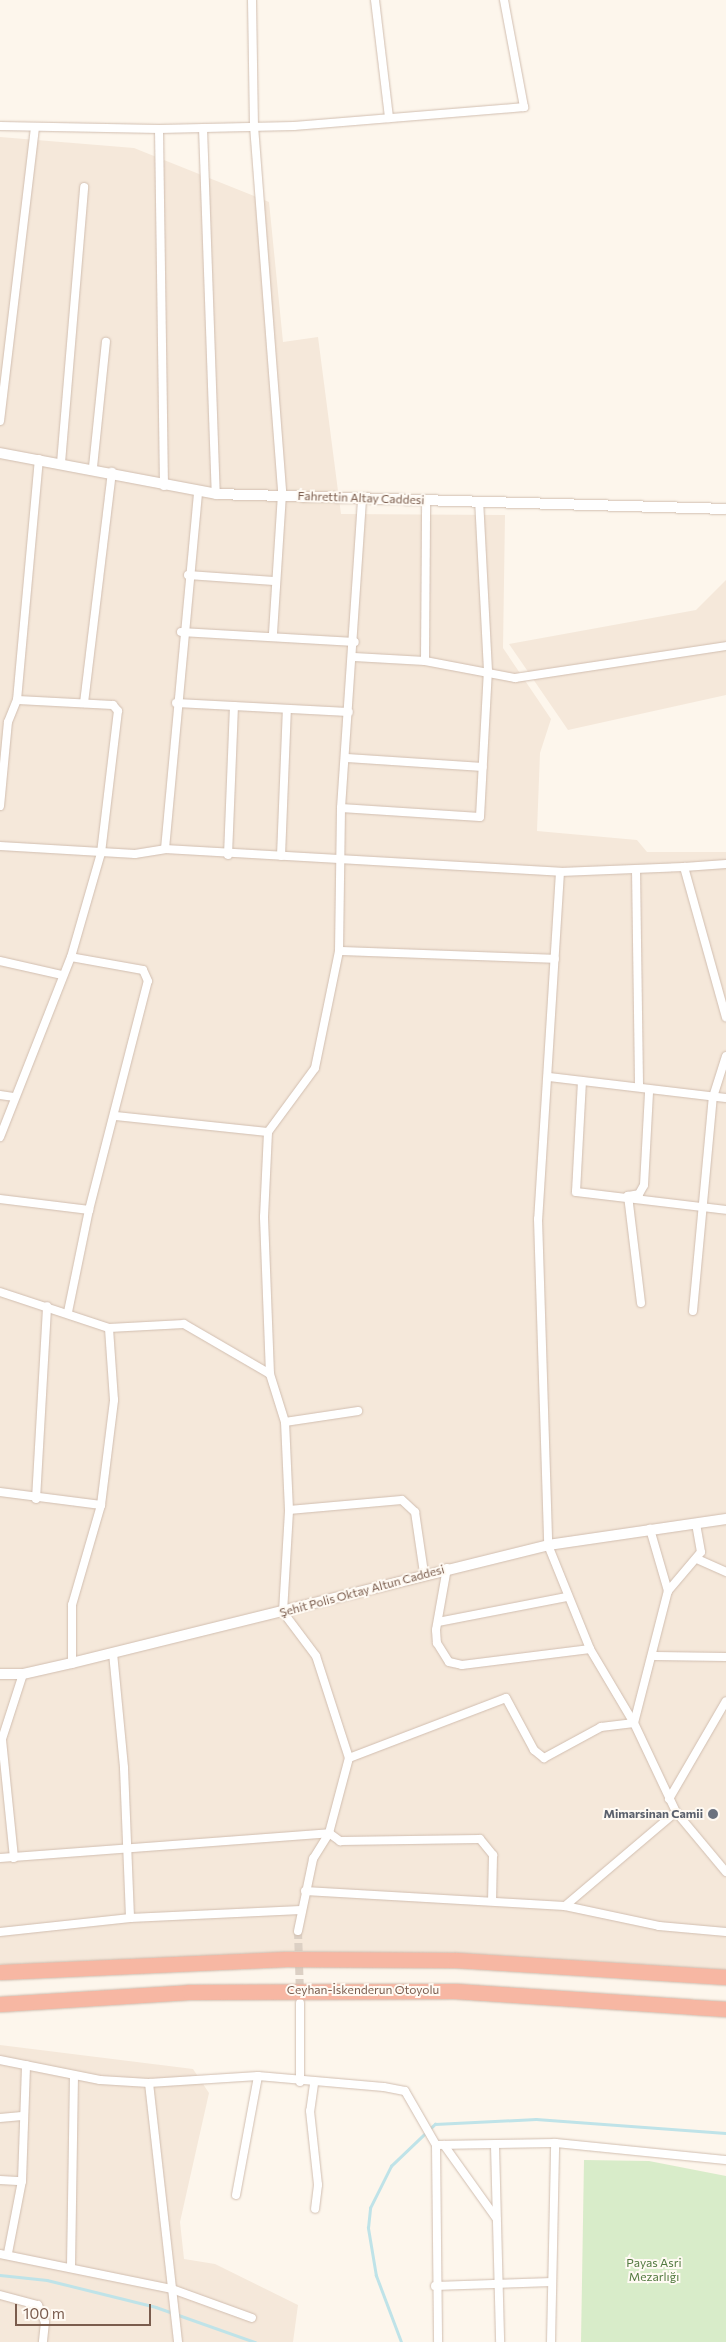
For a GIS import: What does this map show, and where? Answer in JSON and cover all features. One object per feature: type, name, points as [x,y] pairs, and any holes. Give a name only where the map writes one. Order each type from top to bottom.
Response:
[{"type":"highway","points":[[0,1972],[286,1959],[456,1960],[726,1978]]},
{"type":"highway","name":"Ceyhan-İskenderun Otoyolu","points":[[0,2004],[189,1992],[445,1991],[726,2009]]},
{"type":"street","points":[[252,0],[254,126],[282,494],[274,581],[273,635]]},
{"type":"street","points":[[375,0],[389,118]]},
{"type":"street","points":[[0,126],[203,128],[389,118],[427,119],[524,108],[504,0]]},
{"type":"street","points":[[0,421],[34,127]]},
{"type":"street","points":[[203,128],[216,494]]},
{"type":"street","points":[[159,129],[164,486]]},
{"type":"street","points":[[60,463],[84,187]]},
{"type":"street","points":[[93,467],[106,342]]},
{"type":"street","name":"Fahrettin Altay Caddesi","points":[[0,452],[93,467],[164,486],[216,494],[282,494],[362,499],[726,509]]},
{"type":"street","points":[[0,806],[4,722],[17,700],[39,459]]},
{"type":"street","points":[[84,703],[112,472]]},
{"type":"street","points":[[165,849],[181,632],[198,492]]},
{"type":"street","points":[[298,1931],[313,1860],[329,1833],[349,1758],[322,1670],[283,1612],[289,1510],[285,1422],[270,1374],[264,1217],[268,1132],[315,1068],[339,951],[344,858],[341,808],[347,758],[354,657],[362,499]]},
{"type":"street","points":[[425,661],[426,500]]},
{"type":"street","points":[[341,808],[480,816],[488,671],[478,502]]},
{"type":"street","points":[[188,575],[274,581]]},
{"type":"street","points":[[181,632],[273,635],[355,642]]},
{"type":"street","points":[[354,657],[425,661],[488,671],[515,678],[726,646]]},
{"type":"street","points":[[0,1136],[71,956],[102,853],[118,711],[113,705],[17,700]]},
{"type":"street","points":[[176,703],[349,712]]},
{"type":"street","points":[[228,855],[234,706]]},
{"type":"street","points":[[281,856],[287,709]]},
{"type":"street","points":[[347,758],[483,767]]},
{"type":"street","points":[[0,846],[102,853],[165,849],[228,855],[344,858],[560,872],[636,870],[726,864]]},
{"type":"street","points":[[684,867],[726,1017]]},
{"type":"street","points":[[636,870],[639,1085]]},
{"type":"street","points":[[560,872],[549,1077],[538,1219],[548,1545],[567,1597],[590,1649],[634,1723],[668,1799],[676,1812],[726,1872]]},
{"type":"street","points":[[339,951],[555,959]]},
{"type":"street","points":[[68,1312],[89,1210],[114,1116],[147,974],[71,956]]},
{"type":"street","points":[[0,961],[62,975]]},
{"type":"street","points":[[693,1311],[701,1207],[713,1097],[726,1056]]},
{"type":"street","points":[[549,1077],[639,1085],[649,1092],[726,1098]]},
{"type":"street","points":[[582,1080],[575,1189],[726,1210]]},
{"type":"street","points":[[628,1196],[639,1194],[644,1185],[649,1092]]},
{"type":"street","points":[[0,1095],[14,1097]]},
{"type":"street","points":[[114,1116],[268,1132]]},
{"type":"street","points":[[628,1196],[641,1303]]},
{"type":"street","points":[[0,1199],[89,1210]]},
{"type":"street","points":[[0,1292],[68,1312],[109,1328],[184,1324],[270,1374]]},
{"type":"street","points":[[36,1498],[47,1306]]},
{"type":"street","points":[[72,1663],[72,1605],[101,1505],[114,1400],[109,1328]]},
{"type":"street","points":[[285,1422],[358,1411]]},
{"type":"street","points":[[0,1492],[101,1505]]},
{"type":"street","points":[[289,1510],[402,1500],[415,1512],[424,1573]]},
{"type":"street","name":"Şehit Polis Oktay Altun Caddesi","points":[[0,1674],[23,1674],[72,1663],[283,1612],[424,1573],[548,1545],[726,1519]]},
{"type":"street","points":[[668,1591],[701,1552],[696,1524]]},
{"type":"street","points":[[634,1723],[655,1656],[668,1591],[650,1529]]},
{"type":"street","points":[[697,1559],[726,1572]]},
{"type":"street","points":[[447,1568],[438,1622],[437,1643],[449,1662],[462,1665],[590,1649]]},
{"type":"street","points":[[438,1622],[567,1597]]},
{"type":"street","points":[[113,1653],[124,1768],[130,1918]]},
{"type":"street","points":[[655,1656],[726,1657]]},
{"type":"street","points":[[14,1858],[2,1728],[23,1674]]},
{"type":"street","points":[[349,1758],[506,1698],[534,1750],[544,1758],[601,1727],[634,1723]]},
{"type":"street","points":[[668,1799],[726,1701]]},
{"type":"street","points":[[565,1906],[676,1812]]},
{"type":"street","points":[[0,1858],[126,1845],[329,1833],[340,1841],[480,1838],[493,1855],[492,1901]]},
{"type":"street","points":[[305,1891],[565,1906],[659,1926],[726,1932]]},
{"type":"street","points":[[0,1932],[130,1918],[301,1910]]},
{"type":"street","points":[[300,2003],[300,2082]]},
{"type":"street","points":[[0,2060],[74,2076],[149,2083],[258,2076],[314,2084],[405,2092],[425,2120],[432,2135],[496,2218]]},
{"type":"street","points":[[26,2065],[22,2116],[22,2181],[4,2253],[172,2289],[252,2318]]},
{"type":"street","points":[[71,2266],[74,2076]]},
{"type":"street","points":[[236,2195],[258,2076]]},
{"type":"street","points":[[149,2083],[174,2322],[178,2342]]},
{"type":"street","points":[[314,2084],[310,2111],[318,2185],[315,2209]]},
{"type":"street","points":[[0,2118],[22,2116]]},
{"type":"street","points":[[440,2145],[555,2144],[726,2160]]},
{"type":"street","points":[[551,2342],[555,2144]]},
{"type":"street","points":[[438,2342],[435,2286],[440,2145]]},
{"type":"street","points":[[495,2146],[500,2342]]},
{"type":"street","points":[[0,2180],[22,2181]]},
{"type":"street","points":[[435,2286],[552,2282]]},
{"type":"street","points":[[0,2295],[38,2305],[45,2322],[44,2342]]},
{"type":"shaded area","points":[[0,137],[134,148],[269,202],[283,342],[318,337],[341,514],[505,515],[503,648],[551,719],[540,753],[537,831],[637,840],[647,852],[726,852],[726,1972],[0,1964]]},
{"type":"shaded area","points":[[726,580],[726,695],[568,730],[509,644],[696,610]]},
{"type":"shaded area","points":[[0,2045],[193,2069],[209,2093],[180,2222],[184,2259],[215,2264],[298,2305],[293,2342],[0,2342]]},
{"type":"green space","name":"Payas Asri Mezarlığı","points":[[584,2160],[649,2161],[726,2176],[726,2342],[581,2342]]},
{"type":"waterway","points":[[401,2342],[376,2276],[368,2228],[370,2208],[391,2166],[435,2124],[536,2119],[726,2133]]},
{"type":"waterway","points":[[0,2275],[47,2280],[156,2307],[255,2342]]},
{"type":"tunnel","points":[[298,1931],[300,1993]]},
{"type":"place","name":"Mimarsinan Camii","points":[[713,1814]]}]
